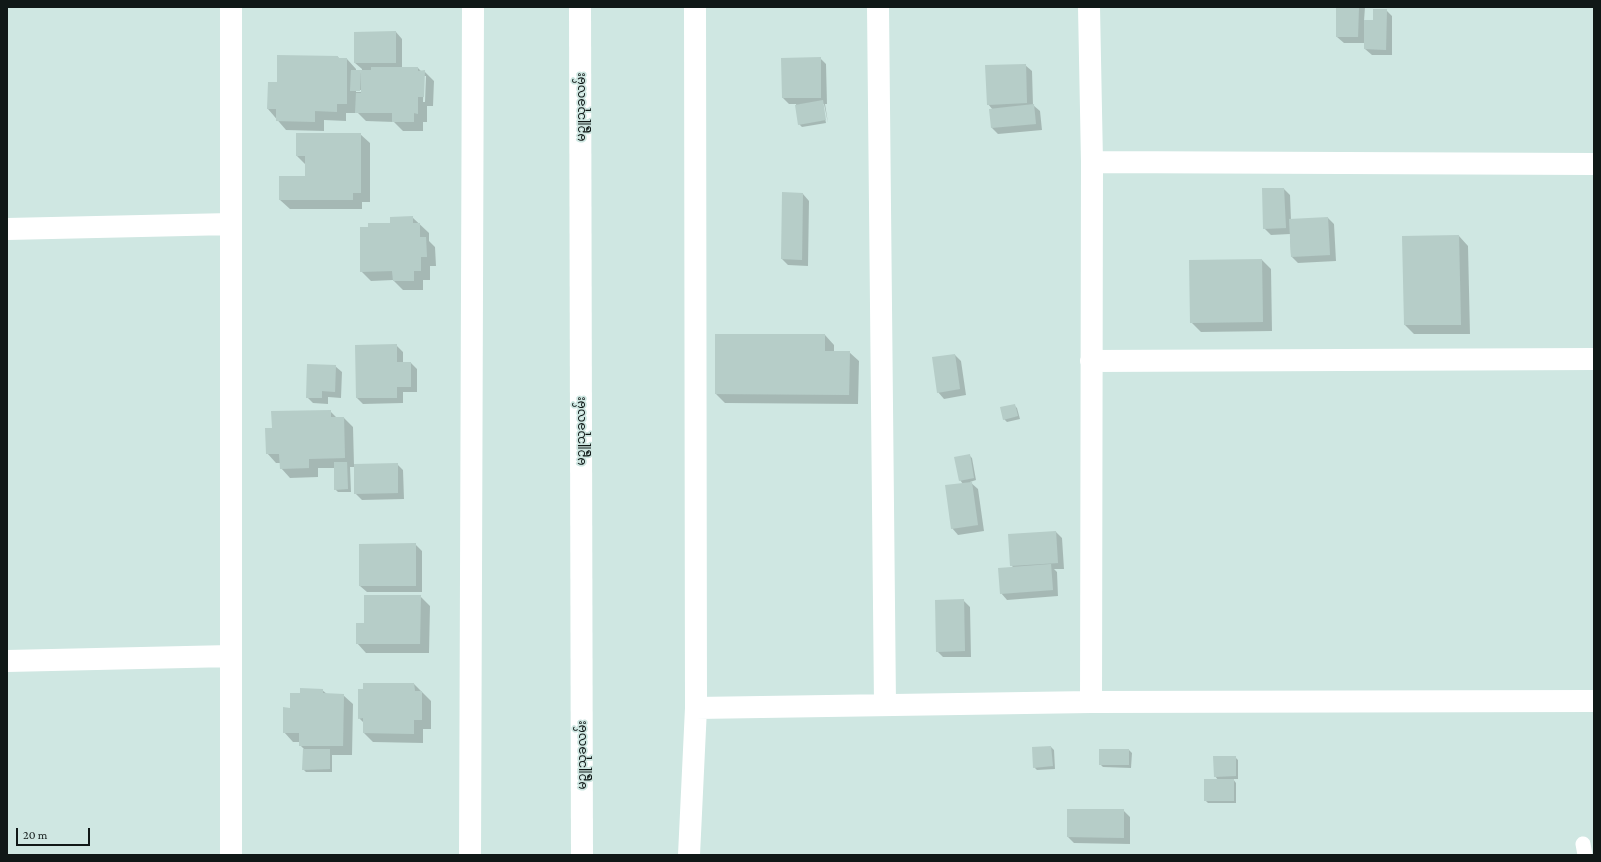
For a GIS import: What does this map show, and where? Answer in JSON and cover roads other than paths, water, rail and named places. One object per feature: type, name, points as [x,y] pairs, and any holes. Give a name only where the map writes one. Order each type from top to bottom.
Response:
[{"type":"street","points":[[231,855],[232,7]]},
{"type":"street","points":[[470,855],[473,7]]},
{"type":"street","name":"မဥ္ဇူသုခလမ်း","points":[[580,7],[582,855]]},
{"type":"street","points":[[689,855],[696,708],[695,7]]},
{"type":"street","points":[[878,7],[885,704]]},
{"type":"street","points":[[1089,7],[1092,162],[1091,702]]},
{"type":"street","points":[[1092,162],[1594,164]]},
{"type":"street","points":[[7,229],[232,224]]},
{"type":"street","points":[[1091,361],[1594,359]]},
{"type":"street","points":[[7,661],[231,656]]},
{"type":"street","points":[[696,708],[1091,702],[1594,701]]}]
